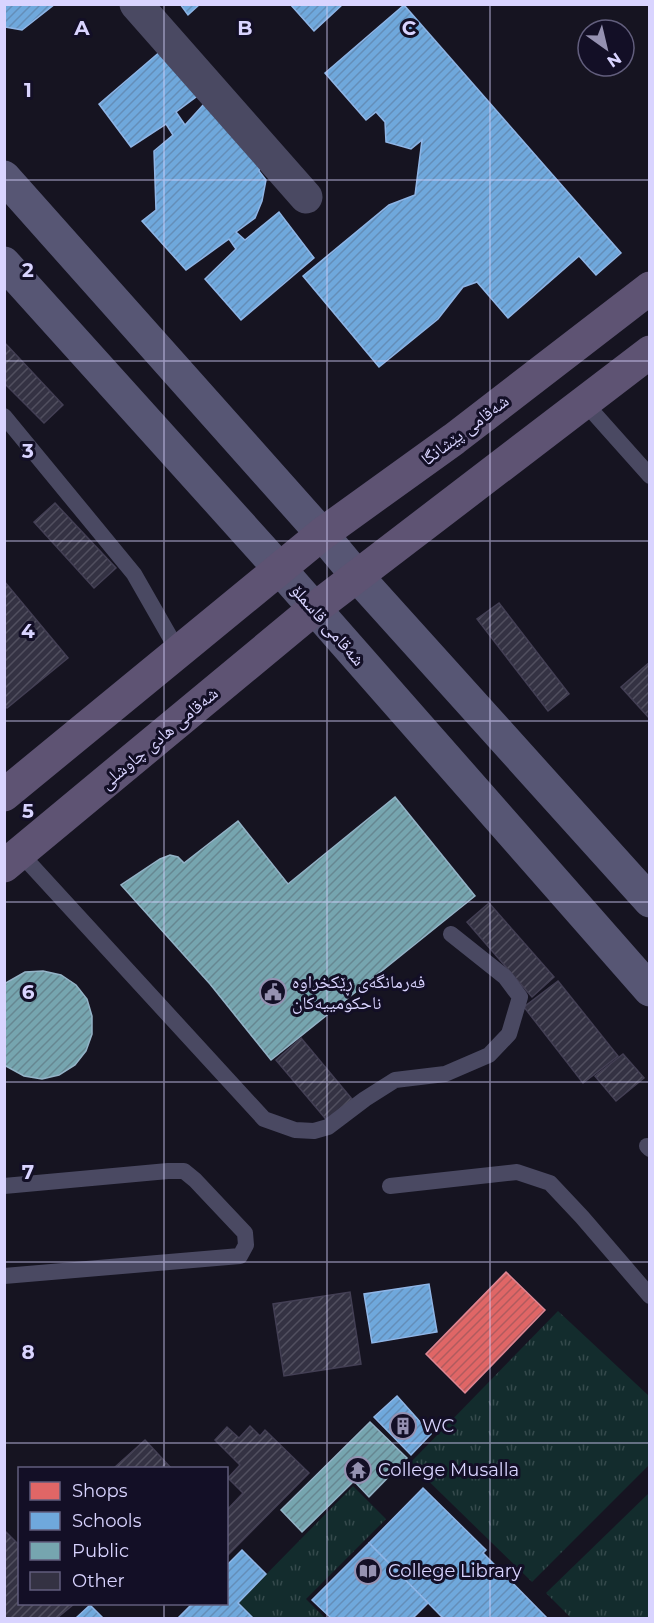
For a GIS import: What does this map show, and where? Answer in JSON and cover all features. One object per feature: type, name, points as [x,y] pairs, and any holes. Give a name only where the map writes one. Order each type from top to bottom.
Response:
[{"type":"main road","points":[[4,177],[357,576],[650,901]]},
{"type":"main road","name":"شەقامی قاسملۆ","points":[[4,262],[279,568],[650,990]]},
{"type":"main road","name":"شەقامی پێشانگا","points":[[279,568],[322,534],[454,439],[650,288]]},
{"type":"main road","points":[[314,609],[650,352]]},
{"type":"main road","points":[[4,795],[279,568]]},
{"type":"main road","name":"شەقامی هادی چاوشلی","points":[[12,859],[314,609]]},
{"type":"street","points":[[136,4],[306,197]]},
{"type":"lane","points":[[584,402],[650,476]]},
{"type":"lane","points":[[4,416],[134,574],[178,651]]},
{"type":"lane","points":[[12,859],[264,1119],[295,1130],[314,1131],[328,1127],[364,1099],[395,1080],[445,1074],[489,1055],[509,1034],[520,997],[505,976],[451,934]]},
{"type":"lane","points":[[4,1186],[184,1171],[245,1233],[246,1245],[240,1256],[4,1276]]},
{"type":"lane","points":[[390,1186],[517,1172],[550,1184],[582,1217],[650,1296]]},
{"type":"green space","points":[[558,1311],[649,1396],[649,1465],[532,1582],[410,1463]]},
{"type":"green space","points":[[353,1486],[386,1519],[306,1599],[325,1618],[254,1618],[238,1603]]},
{"type":"green space","points":[[649,1493],[649,1618],[571,1618],[546,1593]]},
{"type":"building: Shops","points":[[506,1272],[545,1310],[465,1393],[426,1354]]},
{"type":"building: Schools","points":[[4,4],[55,4],[22,30],[5,27],[5,41]]},
{"type":"building: Schools","points":[[180,4],[200,4],[188,15]]},
{"type":"building: Schools","points":[[290,4],[343,4],[314,31]]},
{"type":"building: Schools","points":[[404,5],[621,253],[596,275],[579,256],[508,318],[477,282],[463,287],[438,319],[379,367],[303,276],[389,205],[415,195],[422,140],[411,149],[386,142],[385,122],[376,112],[366,120],[325,73]]},
{"type":"building: Schools","points":[[169,44],[204,91],[176,112],[185,125],[203,105],[221,110],[263,156],[259,171],[266,180],[262,201],[255,218],[236,232],[245,240],[279,212],[314,258],[241,320],[205,279],[236,249],[229,239],[186,270],[142,221],[156,210],[154,151],[173,135],[166,124],[131,147],[99,104]]},
{"type":"building: Schools","points":[[429,1284],[437,1332],[372,1343],[364,1294]]},
{"type":"building: Schools","name":"WC","points":[[397,1396],[431,1434],[411,1455],[374,1417]]},
{"type":"building: Schools","points":[[423,1488],[486,1550],[483,1553],[547,1618],[443,1618],[369,1543]]},
{"type":"building: Schools","name":"College Library","points":[[369,1543],[428,1603],[413,1618],[331,1618],[312,1600]]},
{"type":"building: Schools","points":[[242,1550],[266,1574],[238,1603],[253,1618],[178,1618],[191,1605],[228,1605],[228,1564]]},
{"type":"building: Schools","points":[[90,1605],[103,1618],[76,1618]]},
{"type":"building: Public","points":[[395,797],[475,896],[271,1060],[210,984],[121,885],[160,859],[170,855],[178,857],[184,863],[238,821],[288,884]]},
{"type":"building: Public","points":[[43,971],[61,975],[76,985],[87,999],[92,1016],[92,1034],[86,1051],[75,1065],[59,1075],[42,1079],[24,1076],[4,1065],[4,984],[25,972]]},
{"type":"building: Public","name":"College Musalla","points":[[370,1422],[407,1458],[369,1497],[354,1481],[302,1532],[281,1510]]},
{"type":"building: Other","points":[[4,342],[63,405],[44,423],[4,383]]},
{"type":"building: Other","points":[[55,503],[116,568],[94,588],[34,522]]},
{"type":"building: Other","points":[[4,581],[68,658],[7,708],[4,705]]},
{"type":"building: Other","points":[[499,603],[569,694],[548,711],[477,619]]},
{"type":"building: Other","points":[[650,662],[650,719],[621,687]]},
{"type":"building: Other","points":[[489,903],[554,977],[532,997],[467,922]]},
{"type":"building: Other","points":[[558,981],[618,1056],[583,1083],[524,1007]]},
{"type":"building: Other","points":[[301,1038],[356,1104],[330,1124],[276,1060]]},
{"type":"building: Other","points":[[623,1054],[644,1078],[616,1101],[595,1076]]},
{"type":"building: Other","points":[[350,1292],[361,1364],[284,1376],[273,1304]]},
{"type":"building: Other","points":[[250,1426],[260,1436],[265,1430],[309,1473],[228,1555],[228,1509],[243,1493],[228,1478],[240,1465],[215,1440],[227,1427],[239,1438]]},
{"type":"building: Other","points":[[145,1440],[170,1467],[115,1467]]},
{"type":"building: Other","points":[[4,1530],[18,1544],[18,1605],[73,1605],[57,1618],[4,1618]]},
{"type":"place","name":"فەرمانگەی ڕێکخراوە ناحکومییەکان","points":[[273,992]]},
{"type":"place","name":"WC","points":[[403,1426]]},
{"type":"place","name":"College Musalla","points":[[358,1470]]},
{"type":"place","name":"College Library","points":[[368,1571]]}]
